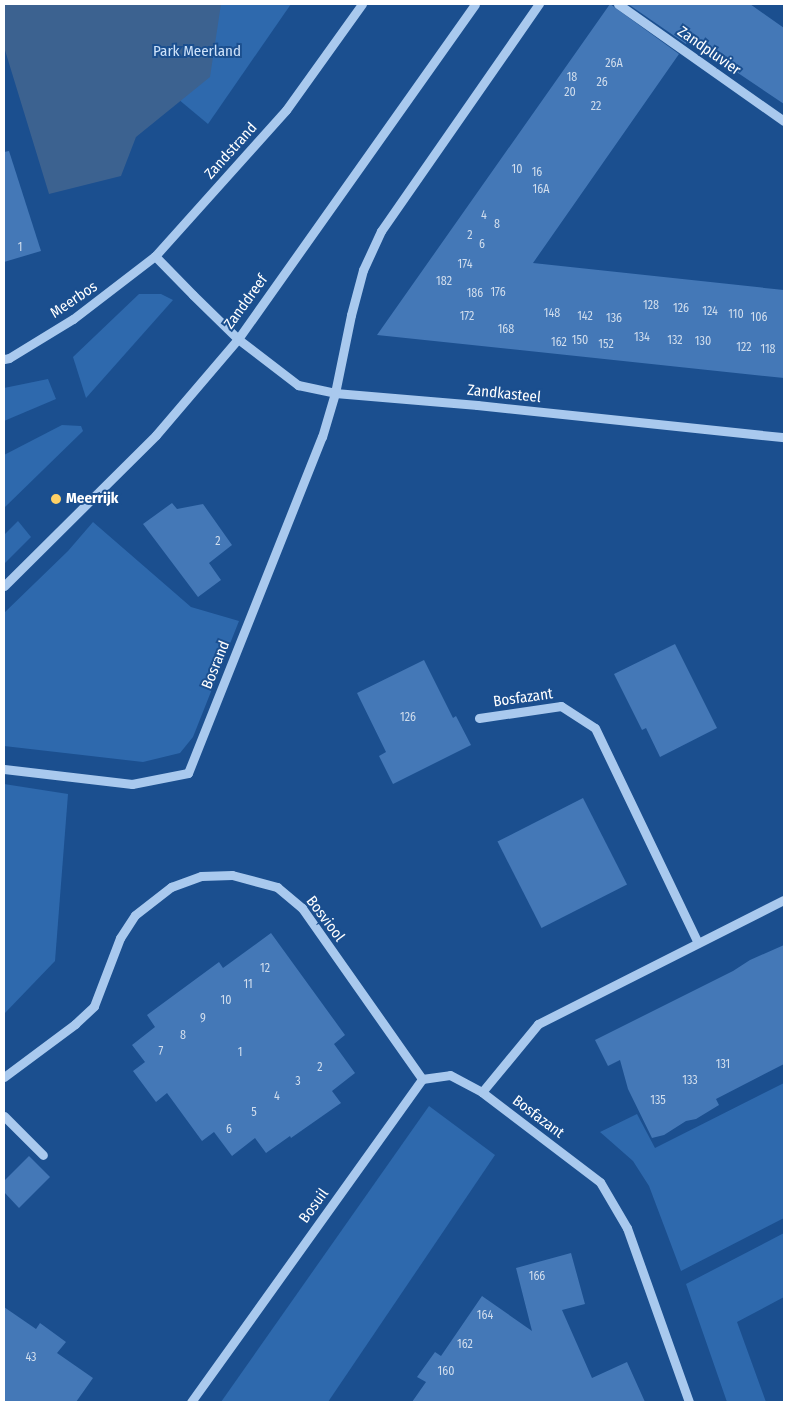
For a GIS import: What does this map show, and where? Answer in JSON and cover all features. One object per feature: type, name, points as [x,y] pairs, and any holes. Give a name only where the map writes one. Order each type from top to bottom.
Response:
[{"type":"street","name":"Zandstrand","points":[[155,256],[286,110],[362,4]]},
{"type":"street","name":"Zanddreef","points":[[4,586],[156,435],[238,338],[475,4]]},
{"type":"street","points":[[335,394],[351,315],[363,270],[381,231],[540,4]]},
{"type":"street","name":"Zandpluvier","points":[[618,4],[784,121]]},
{"type":"street","name":"Zandkasteel","points":[[155,256],[238,338],[298,385],[335,394],[477,405],[784,437]]},
{"type":"street","name":"Meerbos","points":[[4,359],[9,358],[73,319],[155,256]]},
{"type":"street","name":"Bosrand","points":[[4,768],[132,784],[188,773],[322,437],[335,394]]},
{"type":"street","name":"Bosfazant","points":[[479,718],[561,706],[595,728],[698,943]]},
{"type":"street","name":"Bosviool","points":[[4,1077],[75,1024],[94,1006],[120,938],[135,915],[171,887],[201,876],[232,875],[277,887],[302,908],[422,1079]]},
{"type":"street","points":[[422,1079],[450,1075],[482,1092],[538,1024],[784,900]]},
{"type":"street","name":"Bosuil","points":[[191,1402],[422,1079]]},
{"type":"street","name":"Bosfazant","points":[[482,1092],[600,1182],[627,1228],[689,1402]]},
{"type":"street","points":[[4,1116],[43,1155]]},
{"type":"green space","name":"Park Meerland","points":[[126,4],[291,4],[208,124],[148,74]]},
{"type":"green space","points":[[139,294],[161,294],[173,300],[86,398],[73,357]]},
{"type":"green space","points":[[48,379],[56,399],[4,421],[4,388]]},
{"type":"green space","points":[[62,425],[81,426],[83,431],[4,508],[4,455]]},
{"type":"green space","points":[[18,521],[31,537],[4,564],[4,535]]},
{"type":"green space","points":[[93,522],[191,607],[239,621],[193,737],[180,753],[143,762],[4,746],[4,613],[68,551]]},
{"type":"green space","points":[[4,784],[68,794],[55,961],[4,1014]]},
{"type":"green space","points":[[784,1083],[784,1218],[681,1271],[649,1186],[633,1161],[600,1132],[637,1114],[655,1148]]},
{"type":"green space","points":[[429,1106],[495,1155],[328,1402],[221,1402]]},
{"type":"green space","points":[[784,1233],[784,1297],[737,1322],[766,1402],[727,1402],[686,1284]]},
{"type":"shaded area","points":[[4,4],[221,4],[210,77],[136,137],[121,176],[49,194],[4,47]]},
{"type":"building","points":[[610,4],[679,54],[533,263],[784,290],[784,378],[377,335]]},
{"type":"building","points":[[628,4],[750,4],[784,28],[784,104],[689,40],[686,44]]},
{"type":"building","points":[[9,151],[41,251],[4,262],[4,152]]},
{"type":"building","points":[[172,503],[177,509],[203,504],[232,545],[209,563],[221,580],[198,597],[143,524]]},
{"type":"building","points":[[675,644],[717,728],[660,757],[646,728],[642,730],[614,674]]},
{"type":"building","points":[[424,660],[453,718],[456,716],[471,745],[393,784],[379,756],[386,752],[357,693]]},
{"type":"building","points":[[583,798],[627,884],[542,928],[497,842]]},
{"type":"building","points":[[271,933],[345,1035],[334,1044],[355,1073],[332,1091],[341,1103],[291,1138],[290,1136],[266,1153],[255,1138],[232,1156],[214,1132],[202,1141],[167,1093],[156,1102],[133,1071],[145,1062],[132,1045],[155,1027],[147,1015],[219,962],[223,968]]},
{"type":"building","points":[[784,945],[784,1064],[716,1099],[719,1105],[696,1119],[686,1121],[664,1135],[652,1138],[628,1089],[620,1060],[608,1066],[595,1040],[733,971],[750,960]]},
{"type":"building","points":[[29,1156],[50,1177],[19,1208],[4,1192],[4,1181]]},
{"type":"building","points":[[571,1253],[585,1304],[562,1310],[592,1378],[627,1362],[645,1402],[412,1402],[426,1382],[417,1377],[435,1352],[441,1356],[482,1296],[532,1331],[516,1268]]},
{"type":"building","points":[[4,1307],[36,1329],[40,1323],[66,1342],[57,1353],[93,1378],[76,1402],[4,1402]]},
{"type":"place","name":"Meerrijk","points":[[56,499]]}]
